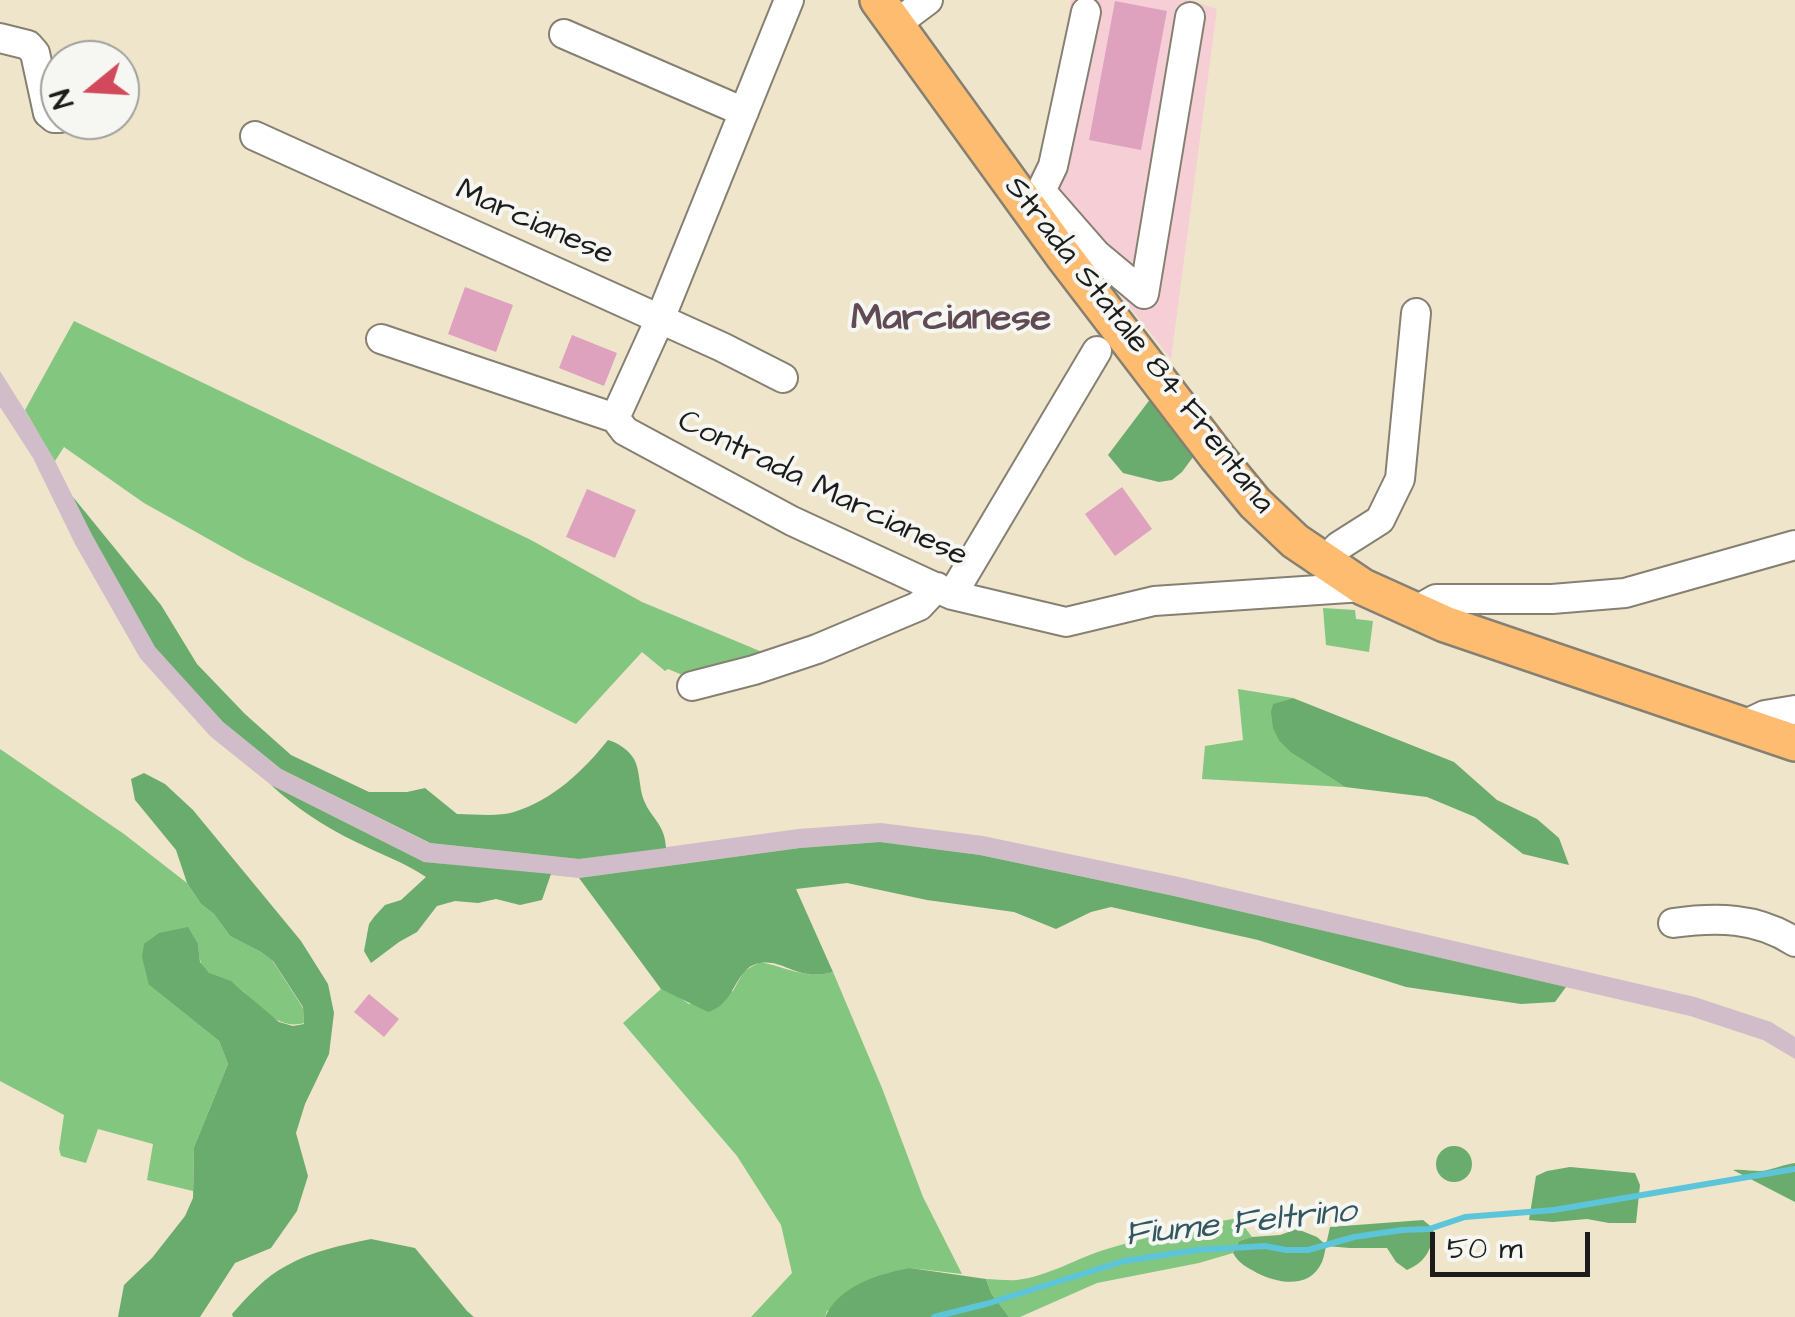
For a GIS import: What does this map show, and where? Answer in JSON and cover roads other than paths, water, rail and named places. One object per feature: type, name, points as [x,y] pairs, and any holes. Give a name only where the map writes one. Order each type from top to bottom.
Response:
[{"type":"main road","name":"Strada Statale 84 Frentana","points":[[887,12],[1034,198],[1146,364],[1255,503],[1295,541],[1362,587],[1445,624],[1795,743]]},
{"type":"street","points":[[614,418],[660,319],[789,0]]},
{"type":"street","points":[[887,12],[928,0]]},
{"type":"street","points":[[1086,12],[1053,166],[1034,198],[1144,294],[1190,16]]},
{"type":"street","points":[[564,34],[744,112]]},
{"type":"street","points":[[0,38],[28,45],[36,53],[40,73]]},
{"type":"street","name":"Marcianese","points":[[255,136],[783,378]]},
{"type":"street","points":[[1322,562],[1380,520],[1400,479],[1416,313]]},
{"type":"street","name":"Contrada Marcianese","points":[[381,339],[614,418],[625,431],[792,520],[944,591],[1066,622],[1154,601],[1362,587]]},
{"type":"street","points":[[692,686],[817,649],[919,606],[944,591],[1097,351]]},
{"type":"street","points":[[1415,611],[1436,600],[1552,599],[1625,593],[1795,545]]},
{"type":"street","points":[[1744,725],[1765,715],[1795,710]]},
{"type":"street","points":[[1673,923],[1736,919],[1780,932],[1795,942]]},
{"type":"waterway","name":"Fiume Feltrino","points":[[934,1317],[1124,1261],[1197,1250],[1265,1246],[1308,1250],[1354,1237],[1429,1229],[1465,1217],[1554,1210],[1795,1169]]},
{"type":"district","name":"Marcianese","points":[[951,321]]}]
